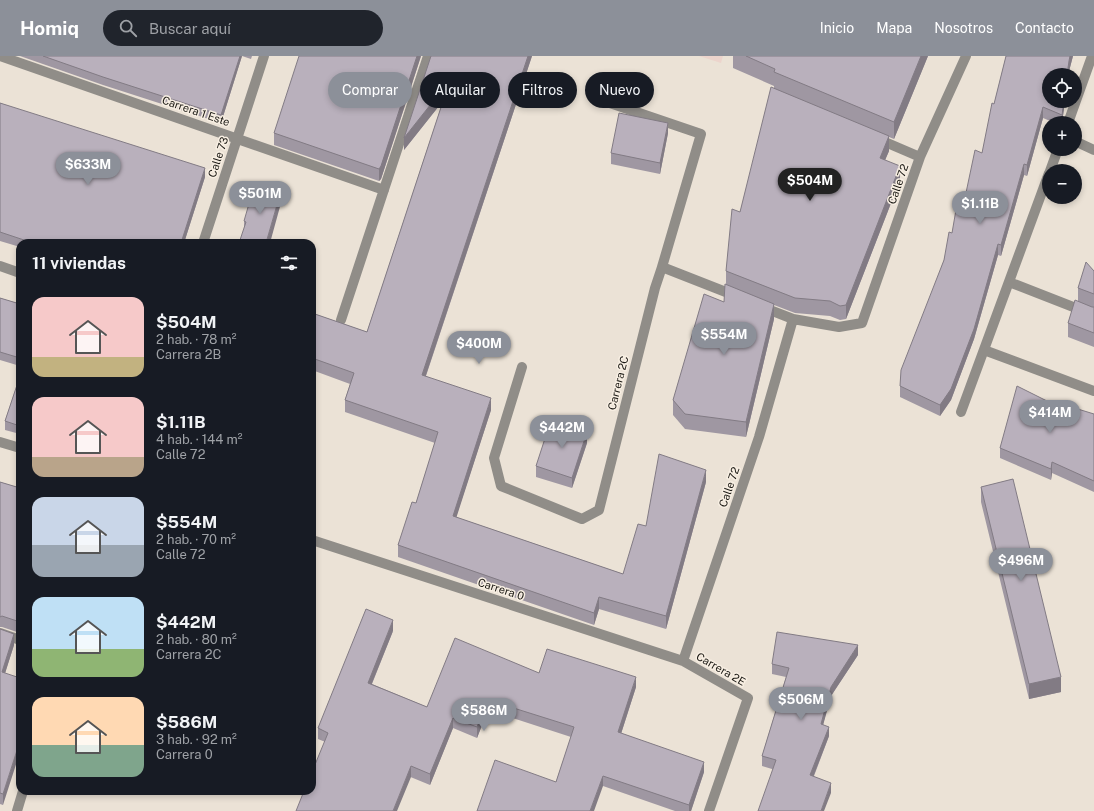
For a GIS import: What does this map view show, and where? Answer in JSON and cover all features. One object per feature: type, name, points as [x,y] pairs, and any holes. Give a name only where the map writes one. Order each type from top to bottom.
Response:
[{"type":"street","name":"Carrera 1 Este","points":[[0,56],[384,190]]},
{"type":"street","name":"Calle 73","points":[[204,239],[264,56]]},
{"type":"street","points":[[341,320],[428,56]]},
{"type":"street","name":"Calle 72","points":[[683,661],[759,437],[793,319],[839,327],[862,323],[920,157],[966,56]]},
{"type":"street","points":[[1071,116],[1092,56]]},
{"type":"street","points":[[625,108],[701,134],[662,267],[793,319]]},
{"type":"street","points":[[870,136],[920,157]]},
{"type":"street","points":[[1082,144],[1094,150]]},
{"type":"street","points":[[961,412],[1042,191]]},
{"type":"street","points":[[0,266],[16,272]]},
{"type":"street","name":"Carrera 2C","points":[[522,366],[494,458],[501,486],[582,519],[599,510],[655,288],[662,267]]},
{"type":"street","points":[[1009,282],[1094,316]]},
{"type":"street","points":[[984,350],[1094,391]]},
{"type":"street","points":[[0,442],[16,447]]},
{"type":"street","name":"Carrera 0","points":[[316,541],[683,661]]},
{"type":"street","points":[[0,633],[16,639]]},
{"type":"street","name":"Carrera 2E","points":[[683,661],[748,698],[709,811]]},
{"type":"street","points":[[17,811],[22,795]]},
{"type":"shaded area","points":[[699,56],[723,56],[721,63]]},
{"type":"building","points":[[43,56],[240,56],[221,115]]},
{"type":"building","points":[[299,56],[417,56],[412,72],[328,72],[328,108],[400,108],[379,169],[274,133]]},
{"type":"building","points":[[431,56],[528,56],[523,72],[508,72],[508,108],[511,108],[422,375],[491,398],[453,516],[623,574],[638,524],[646,526],[659,454],[706,470],[666,616],[599,597],[594,613],[398,545],[412,502],[416,503],[438,432],[345,400],[354,373],[316,359],[316,314],[367,332],[441,108],[500,108],[500,72],[426,72]]},
{"type":"building","points":[[746,56],[921,56],[894,122],[774,72],[775,69]]},
{"type":"building","points":[[1006,56],[1070,56],[1068,68],[1042,68],[1043,108],[1027,165],[1024,164],[1001,245],[998,244],[974,329],[951,389],[940,405],[900,386],[901,370],[944,260],[949,232],[952,233],[957,204],[963,207],[975,150],[982,153],[992,103],[994,104]]},
{"type":"building","points":[[771,87],[889,136],[880,158],[900,166],[846,305],[840,306],[830,301],[795,298],[726,271],[732,209],[740,212]]},
{"type":"building","points":[[420,89],[420,108],[428,108],[404,138]]},
{"type":"building","points":[[0,103],[205,168],[182,239],[21,239],[0,232]]},
{"type":"building","points":[[1045,108],[1063,108],[1062,115]]},
{"type":"building","points":[[619,113],[668,123],[660,163],[611,153]]},
{"type":"building","points":[[255,183],[281,191],[267,239],[240,239],[246,222],[244,221]]},
{"type":"building","points":[[1086,262],[1094,271],[1094,294],[1078,288]]},
{"type":"building","points":[[725,284],[774,304],[746,422],[685,414],[673,400],[704,294],[724,302]]},
{"type":"building","points":[[0,298],[16,303],[16,357],[0,352]]},
{"type":"building","points":[[1075,300],[1094,307],[1094,333],[1068,323]]},
{"type":"building","points":[[1017,386],[1067,411],[1068,406],[1094,414],[1094,481],[1052,462],[1051,469],[1000,448]]},
{"type":"building","points":[[16,388],[16,425],[5,421]]},
{"type":"building","points":[[551,420],[587,432],[572,478],[536,466]]},
{"type":"building","points":[[1013,479],[1061,677],[1029,684],[981,487]]},
{"type":"building","points":[[0,482],[16,487],[16,621],[2,616],[0,617]]},
{"type":"building","points":[[366,609],[393,620],[368,683],[427,707],[455,638],[539,673],[547,649],[636,677],[618,732],[704,762],[689,805],[603,776],[590,811],[477,811],[495,760],[556,782],[574,727],[488,700],[477,727],[453,718],[430,774],[411,766],[393,811],[296,811],[302,795],[316,795],[316,762],[328,733],[318,728]]},
{"type":"building","points":[[0,629],[14,634],[2,672],[16,677],[16,753],[3,794],[0,793]]},
{"type":"building","points":[[777,632],[858,645],[831,687],[821,724],[829,727],[810,775],[831,783],[821,811],[758,811],[776,760],[762,756],[789,668],[772,664]]}]
